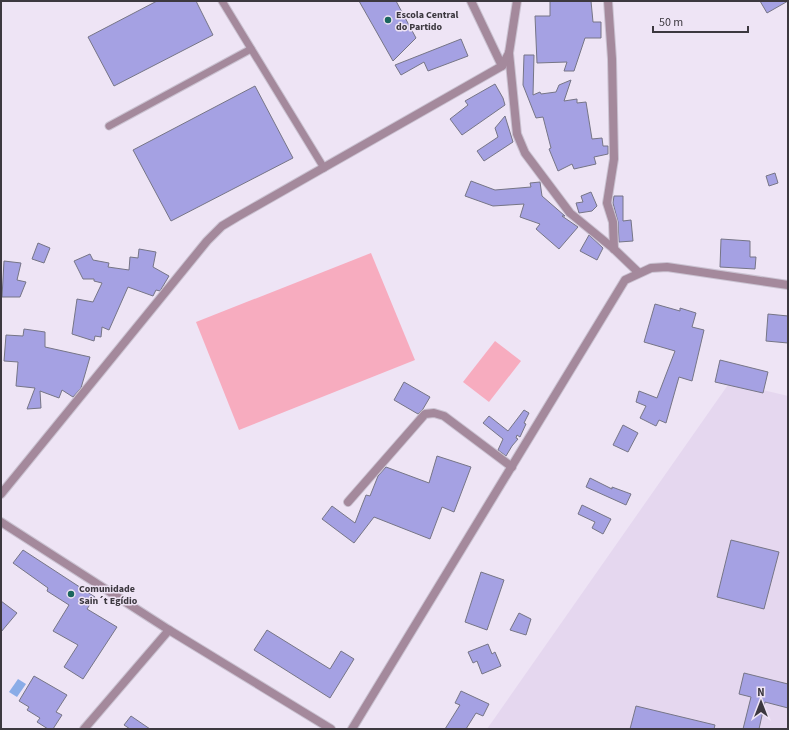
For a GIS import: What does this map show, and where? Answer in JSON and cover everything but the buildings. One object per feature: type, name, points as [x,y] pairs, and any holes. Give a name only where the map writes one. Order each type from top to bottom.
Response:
[{"type":"street","points":[[471,1],[502,66]]},
{"type":"street","points":[[517,1],[509,52],[517,134],[525,153],[570,213],[614,249],[638,272]]},
{"type":"street","points":[[608,1],[612,59],[614,159],[607,203],[613,222],[614,249]]},
{"type":"street","points":[[1,494],[207,240],[222,226],[502,66],[509,52]]},
{"type":"street","points":[[352,729],[625,280],[638,272],[651,268],[667,267],[788,285]]},
{"type":"street","points":[[348,502],[425,414],[434,413],[444,416],[512,467]]},
{"type":"street","points":[[1,522],[169,630],[331,729]]},
{"type":"street","points":[[84,729],[169,630]]},
{"type":"lane","points":[[222,1],[324,168]]},
{"type":"lane","points":[[108,126],[251,49]]},
{"type":"shaded area","points":[[371,253],[415,360],[239,430],[196,322]]},
{"type":"shaded area","points":[[495,341],[521,361],[489,402],[463,382]]},
{"type":"shaded area","points":[[730,382],[788,396],[788,729],[487,729]]},
{"type":"water","points":[[18,679],[26,684],[17,697],[9,692]]},
{"type":"place","name":"Escola Central do Partido","points":[[388,20]]},
{"type":"place","name":"Comunidade Sain´t Egídio","points":[[71,594]]}]
